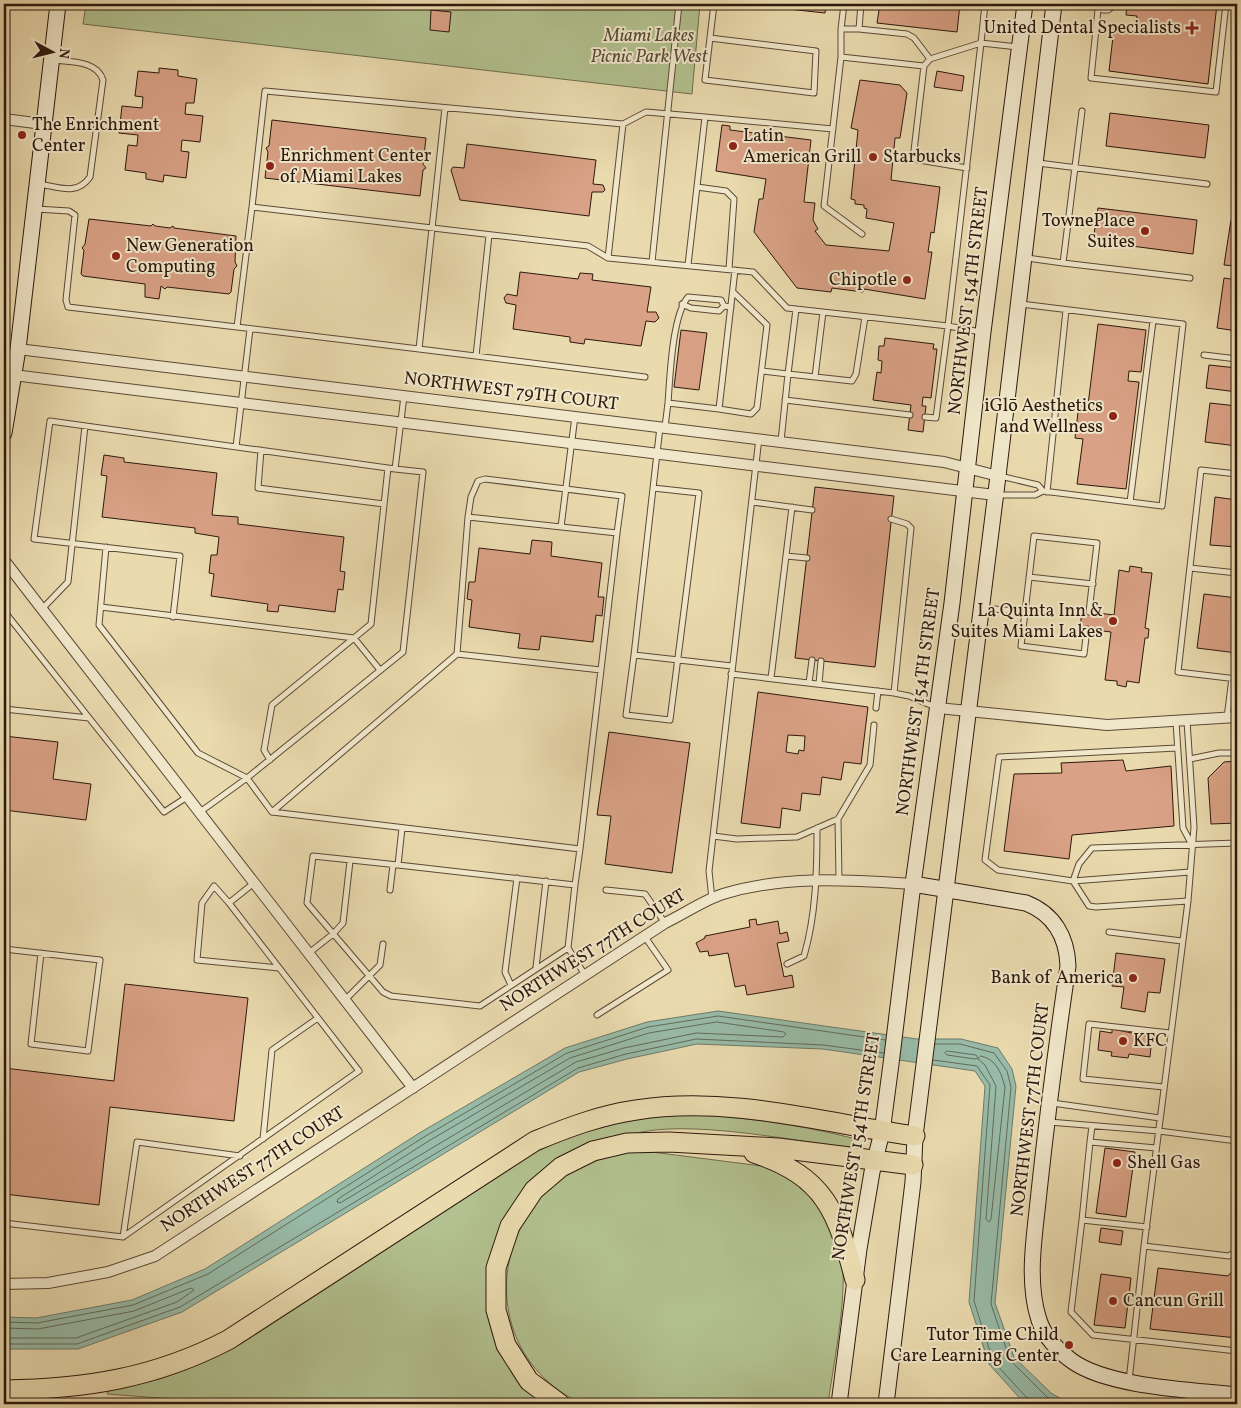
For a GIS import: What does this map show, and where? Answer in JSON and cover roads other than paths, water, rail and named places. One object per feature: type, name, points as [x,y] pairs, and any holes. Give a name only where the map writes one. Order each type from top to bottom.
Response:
[{"type":"highway","points":[[4,1390],[91,1386],[163,1369],[198,1356],[228,1340],[535,1141],[585,1121],[646,1109],[679,1106],[737,1108],[915,1136]]},
{"type":"highway","points":[[560,1404],[530,1381],[506,1345],[496,1310],[496,1268],[510,1226],[534,1190],[561,1167],[593,1151],[627,1143],[669,1142],[778,1148],[913,1165]]},
{"type":"highway","points":[[737,1147],[787,1165],[813,1185],[829,1206],[839,1225],[855,1280]]},
{"type":"highway","points":[[4,1403],[23,1404]]},
{"type":"main road","points":[[4,433],[18,349],[58,4]]},
{"type":"main road","name":"NORTHWEST 154TH STREET","points":[[839,1404],[855,1280],[875,1160],[882,1132],[969,468],[983,332],[1025,4]]},
{"type":"main road","points":[[886,1404],[913,1182],[915,1136],[998,476],[1054,4]]},
{"type":"main road","name":"NORTHWEST 77TH COURT","points":[[913,884],[946,888],[1026,903],[1037,907],[1056,924],[1067,952],[1068,966],[1046,1122],[1032,1270],[1033,1295],[1039,1322],[1050,1342],[1071,1361],[1089,1372],[1129,1382],[1237,1395]]},
{"type":"street","points":[[4,119],[43,124]]},
{"type":"street","name":"NORTHWEST 79TH COURT","points":[[18,349],[759,438],[944,462],[998,476]]},
{"type":"street","points":[[13,375],[995,495]]},
{"type":"street","points":[[4,560],[413,1088]]},
{"type":"street","points":[[938,708],[1107,725],[1232,717]]},
{"type":"street","name":"NORTHWEST 77TH COURT","points":[[4,1284],[48,1283],[108,1272],[156,1256],[665,923],[722,894],[768,883],[817,879],[913,884]]},
{"type":"lane","points":[[652,262],[678,4]]},
{"type":"lane","points":[[710,38],[816,51],[814,93],[705,80],[714,4]]},
{"type":"lane","points":[[844,4],[840,28],[841,57],[824,206],[862,234]]},
{"type":"lane","points":[[859,28],[862,4]]},
{"type":"lane","points":[[925,417],[936,418],[985,4]]},
{"type":"lane","points":[[1074,4],[1096,6],[1108,10],[1114,4]]},
{"type":"lane","points":[[1096,6],[1091,78],[1216,92],[1226,4]]},
{"type":"lane","points":[[840,28],[859,28],[907,34],[914,38],[930,59]]},
{"type":"lane","points":[[967,168],[913,159],[924,66],[930,59],[981,43],[1019,47]]},
{"type":"lane","points":[[841,57],[924,66]]},
{"type":"lane","points":[[36,184],[74,190],[81,188],[90,177],[103,80],[101,74],[91,66],[51,59]]},
{"type":"lane","points":[[237,327],[265,91],[623,124],[646,112],[833,129]]},
{"type":"lane","points":[[419,349],[445,108]]},
{"type":"lane","points":[[1063,263],[1082,111]]},
{"type":"lane","points":[[688,265],[705,117]]},
{"type":"lane","points":[[608,258],[623,124]]},
{"type":"lane","points":[[1035,163],[1207,184]]},
{"type":"lane","points":[[697,187],[726,191],[734,198],[728,269]]},
{"type":"lane","points":[[252,207],[588,246],[608,258],[753,272],[787,308],[948,326],[983,332]]},
{"type":"lane","points":[[33,208],[69,211],[75,214],[66,300],[68,307],[645,377]]},
{"type":"lane","points":[[476,356],[490,235]]},
{"type":"lane","points":[[1023,258],[1190,278]]},
{"type":"lane","points":[[719,409],[736,270]]},
{"type":"lane","points":[[668,403],[751,414],[758,408],[767,325],[733,292]]},
{"type":"lane","points":[[653,488],[700,493],[670,720],[626,715],[657,454],[668,403],[674,346],[682,304],[688,296],[721,300],[724,306]]},
{"type":"lane","points":[[682,304],[691,308],[719,311],[724,306]]},
{"type":"lane","points":[[995,495],[1035,495],[1045,492],[1162,506],[1183,324],[1018,304]]},
{"type":"lane","points":[[724,306],[731,307]]},
{"type":"lane","points":[[781,441],[796,309]]},
{"type":"lane","points":[[1045,492],[1066,310]]},
{"type":"lane","points":[[815,377],[823,312]]},
{"type":"lane","points":[[762,371],[847,382],[855,378],[865,317]]},
{"type":"lane","points":[[1130,502],[1153,321]]},
{"type":"lane","points":[[236,447],[250,329]]},
{"type":"lane","points":[[1204,355],[1237,359]]},
{"type":"lane","points":[[395,469],[404,395]]},
{"type":"lane","points":[[785,400],[910,415]]},
{"type":"lane","points":[[561,527],[575,416]]},
{"type":"lane","points":[[173,617],[180,556],[34,539],[50,421],[423,472],[403,652],[248,778],[199,812]]},
{"type":"lane","points":[[42,610],[68,582],[85,426]]},
{"type":"lane","points":[[712,899],[709,871],[759,438]]},
{"type":"lane","points":[[262,450],[258,488],[384,504]]},
{"type":"lane","points":[[270,760],[264,750],[272,705],[371,624],[388,468]]},
{"type":"lane","points":[[1232,717],[1235,679],[1178,672],[1201,470],[1237,474]]},
{"type":"lane","points":[[998,476],[1038,485],[1045,492]]},
{"type":"lane","points":[[272,812],[457,654],[468,517],[474,488],[478,481],[485,479],[622,496],[568,948],[585,976]]},
{"type":"lane","points":[[752,502],[812,510]]},
{"type":"lane","points":[[771,678],[792,507]]},
{"type":"lane","points":[[468,517],[618,534]]},
{"type":"lane","points":[[891,519],[907,524],[911,528],[894,693]]},
{"type":"lane","points":[[1087,629],[1084,654],[1021,646],[1034,536],[1097,543],[1089,612]]},
{"type":"lane","points":[[106,547],[99,625],[198,753],[248,778],[272,812],[580,849]]},
{"type":"lane","points":[[786,556],[806,558]]},
{"type":"lane","points":[[1190,568],[1237,573]]},
{"type":"lane","points":[[1029,577],[1092,584]]},
{"type":"lane","points":[[981,607],[1025,612]]},
{"type":"lane","points":[[101,608],[354,638],[380,670]]},
{"type":"lane","points":[[4,612],[164,812],[187,797]]},
{"type":"lane","points":[[457,654],[601,670]]},
{"type":"lane","points":[[634,655],[732,666]]},
{"type":"lane","points":[[809,683],[812,660]]},
{"type":"lane","points":[[819,684],[821,661]]},
{"type":"lane","points":[[731,674],[894,693],[909,696],[938,708]]},
{"type":"lane","points":[[876,708],[878,691]]},
{"type":"lane","points":[[4,710],[89,718]]},
{"type":"lane","points":[[1129,1382],[1170,1032],[1188,901],[1191,843],[1194,827],[1187,721]]},
{"type":"lane","points":[[1176,722],[1183,828],[1191,843]]},
{"type":"lane","points":[[839,880],[838,819],[870,765],[874,725]]},
{"type":"lane","points":[[1177,748],[999,757],[986,860],[998,870],[1073,880],[1190,872]]},
{"type":"lane","points":[[1190,759],[1219,753],[1237,753]]},
{"type":"lane","points":[[713,836],[737,839],[797,837],[838,819]]},
{"type":"lane","points":[[390,890],[402,828]]},
{"type":"lane","points":[[787,964],[804,956],[817,879],[817,828]]},
{"type":"lane","points":[[4,831],[6,831],[4,849]]},
{"type":"lane","points":[[1073,880],[1080,864],[1092,848],[1191,843],[1237,843]]},
{"type":"lane","points":[[568,948],[536,967],[480,1006],[391,996],[383,992],[307,903],[313,856],[575,884]]},
{"type":"lane","points":[[309,953],[333,934],[343,922],[350,861]]},
{"type":"lane","points":[[511,985],[505,972],[517,878]]},
{"type":"lane","points":[[1073,880],[1089,906],[1188,901]]},
{"type":"lane","points":[[536,967],[546,881]]},
{"type":"lane","points":[[229,903],[254,883]]},
{"type":"lane","points":[[4,1224],[123,1237],[241,1156],[359,1071],[229,903],[214,886],[202,903],[197,960],[279,968]]},
{"type":"lane","points":[[606,890],[645,894],[665,923]]},
{"type":"lane","points":[[1109,932],[1182,941]]},
{"type":"lane","points":[[598,1016],[668,970],[645,936]]},
{"type":"lane","points":[[345,1000],[380,965],[382,944]]},
{"type":"lane","points":[[4,949],[41,953],[100,960],[88,1051],[31,1044],[41,953]]},
{"type":"lane","points":[[263,1139],[272,1050],[318,1018]]},
{"type":"lane","points":[[1164,1087],[1083,1079],[1089,1024],[1170,1032]]},
{"type":"lane","points":[[1049,1103],[1160,1118]]},
{"type":"lane","points":[[1046,1122],[1159,1131],[1237,1141]]},
{"type":"lane","points":[[1092,1126],[1071,1312],[1093,1335],[1237,1351]]},
{"type":"lane","points":[[123,1237],[137,1142],[241,1156]]},
{"type":"lane","points":[[1090,1142],[1156,1148]]},
{"type":"lane","points":[[1082,1220],[1147,1227]]},
{"type":"lane","points":[[1144,1246],[1229,1256],[1237,1250]]},
{"type":"water","points":[[718,1011],[917,1039],[961,1039],[998,1048],[1012,1069],[1016,1086],[995,1303],[1014,1357],[1051,1393],[1070,1404],[1024,1403],[989,1364],[969,1302],[985,1086],[975,1071],[823,1049],[697,1044],[627,1059],[579,1072],[182,1312],[78,1349],[4,1349],[4,1317],[36,1318],[132,1300],[205,1269],[421,1132],[565,1048],[647,1022]]},
{"type":"place","name":"United Dental Specialists","points":[[1192,28]]},
{"type":"place","name":"The Enrichment Center","points":[[22,135]]},
{"type":"place","name":"Latin American Grill","points":[[733,146]]},
{"type":"place","name":"Starbucks","points":[[873,157]]},
{"type":"place","name":"Enrichment Center of Miami Lakes","points":[[270,166]]},
{"type":"place","name":"TownePlace Suites","points":[[1145,231]]},
{"type":"place","name":"New Generation Computing","points":[[116,256]]},
{"type":"place","name":"Chipotle","points":[[907,280]]},
{"type":"place","name":"iGlō Aesthetics and Wellness","points":[[1113,416]]},
{"type":"place","name":"La Quinta Inn & Suites Miami Lakes","points":[[1113,621]]},
{"type":"place","name":"Bank of America","points":[[1133,978]]},
{"type":"place","name":"KFC","points":[[1123,1041]]},
{"type":"place","name":"Shell Gas","points":[[1117,1163]]},
{"type":"place","name":"Cancun Grill","points":[[1113,1301]]},
{"type":"place","name":"Tutor Time Child Care Learning Center","points":[[1069,1345]]},
{"type":"park label","name":"Miami Lakes Picnic Park West","points":[[649,46]]}]
